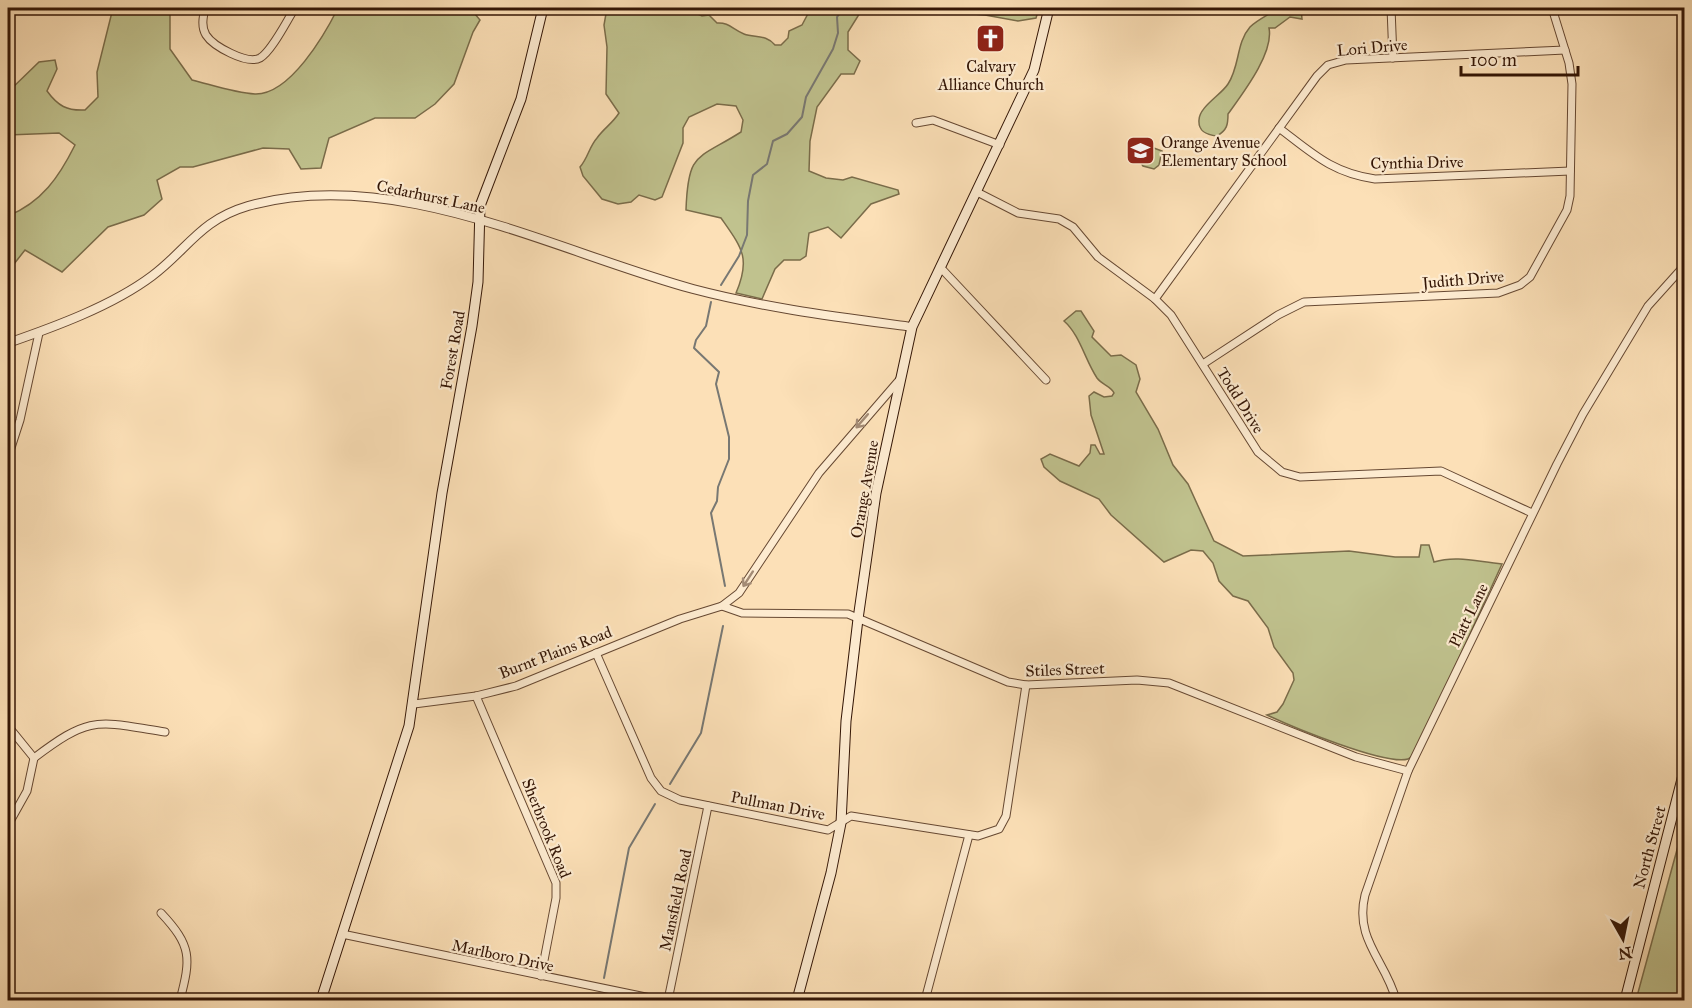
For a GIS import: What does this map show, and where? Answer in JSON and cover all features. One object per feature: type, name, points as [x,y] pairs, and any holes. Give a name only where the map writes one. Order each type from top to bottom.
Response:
[{"type":"main road","name":"Forest Road","points":[[414,704],[442,493],[478,282],[480,206],[521,99],[543,8]]},
{"type":"main road","name":"Orange Avenue","points":[[797,1000],[831,873],[841,823],[846,721],[858,619],[876,494],[912,327],[1000,145],[1038,58],[1049,8]]},
{"type":"main road","points":[[1684,177],[1684,328]]},
{"type":"main road","points":[[321,1000],[414,704]]},
{"type":"main road","name":"North Street","points":[[1625,1000],[1684,771]]},
{"type":"street","points":[[205,8],[203,24],[207,37],[237,56],[250,60],[263,56],[295,8]]},
{"type":"street","points":[[1391,8],[1393,58]]},
{"type":"street","name":"Judith Drive","points":[[1203,364],[1278,315],[1304,302],[1498,293],[1520,285],[1534,270],[1567,210],[1570,196],[1572,84],[1565,50],[1552,8]]},
{"type":"street","name":"Lori Drive","points":[[1155,299],[1278,128],[1328,65],[1346,60],[1565,50]]},
{"type":"street","points":[[916,123],[933,120],[1000,145]]},
{"type":"street","name":"Cynthia Drive","points":[[1278,128],[1323,162],[1351,176],[1375,179],[1570,171]]},
{"type":"street","name":"Todd Drive","points":[[977,192],[1018,213],[1051,217],[1067,223],[1113,270],[1155,299],[1172,315],[1258,452],[1287,475],[1441,471],[1532,513]]},
{"type":"street","name":"Cedarhurst Lane","points":[[8,343],[39,333],[135,288],[154,275],[203,227],[229,213],[249,206],[343,195],[479,220],[692,289],[760,305],[912,327]]},
{"type":"street","name":"Platt Lane","points":[[1396,1000],[1367,940],[1362,915],[1365,895],[1408,771],[1582,414],[1648,306],[1684,266]]},
{"type":"street","points":[[940,267],[1046,380]]},
{"type":"street","points":[[8,457],[20,420],[39,333]]},
{"type":"street","name":"Burnt Plains Road","points":[[414,704],[476,696],[530,681],[680,619],[722,606],[739,593],[819,472],[901,378]]},
{"type":"street","name":"Stiles Street","points":[[722,606],[742,613],[848,614],[995,678],[1026,685],[1137,680],[1169,683],[1356,757],[1408,771]]},
{"type":"street","name":"Pullman Drive","points":[[596,653],[656,786],[672,798],[828,830],[851,816],[969,835],[994,832],[1005,820],[1026,685]]},
{"type":"street","name":"Sherbrook Road","points":[[476,696],[556,883],[556,898],[541,976]]},
{"type":"street","points":[[8,825],[27,791],[34,758],[81,726],[94,723],[165,732]]},
{"type":"street","points":[[8,726],[34,758]]},
{"type":"street","name":"Mansfield Road","points":[[668,1000],[708,806]]},
{"type":"street","points":[[924,1000],[969,835]]},
{"type":"street","points":[[161,913],[179,932],[188,950],[188,970],[180,1000]]},
{"type":"street","name":"Marlboro Drive","points":[[342,934],[660,1000]]},
{"type":"green space","points":[[113,8],[170,8],[170,49],[192,80],[255,94],[268,92],[281,85],[293,74],[315,47],[338,8],[470,8],[480,20],[473,32],[454,84],[435,104],[415,118],[375,118],[329,138],[321,168],[301,169],[289,149],[263,148],[193,167],[180,167],[157,180],[162,199],[144,215],[108,227],[62,272],[25,250],[14,264],[8,261],[8,216],[31,204],[40,196],[63,168],[75,145],[59,133],[8,135],[8,92],[39,62],[55,60],[57,69],[47,91],[63,106],[73,110],[85,110],[98,97],[97,72]]},
{"type":"green space","points":[[607,8],[685,8],[702,16],[709,15],[717,23],[728,25],[744,34],[764,38],[775,45],[781,45],[788,38],[789,31],[802,25],[811,8],[863,8],[848,32],[848,50],[860,61],[854,74],[841,74],[817,107],[810,141],[809,171],[826,178],[843,180],[852,177],[898,190],[899,194],[871,204],[841,238],[828,227],[809,233],[806,256],[800,260],[784,260],[775,269],[762,299],[736,293],[741,281],[743,262],[734,237],[721,218],[686,210],[689,177],[698,159],[741,132],[743,120],[736,106],[717,104],[689,117],[683,128],[683,143],[662,197],[655,200],[639,195],[631,202],[618,204],[602,199],[583,176],[580,167],[592,145],[619,113],[606,94],[607,47],[604,25]]},
{"type":"green space","points":[[903,8],[1039,8],[1036,18],[1018,21],[985,15]]},
{"type":"green space","points":[[1275,8],[1301,8],[1302,19],[1290,17],[1275,28],[1269,28],[1267,49],[1262,61],[1228,114],[1225,129],[1217,136],[1204,132],[1199,124],[1200,115],[1232,77],[1246,33],[1252,25],[1274,11]]},
{"type":"green space","points":[[1151,147],[1162,151],[1159,165],[1154,169],[1143,166],[1139,160],[1139,150]]},
{"type":"green space","points":[[1076,311],[1081,311],[1094,331],[1092,337],[1111,356],[1121,355],[1136,365],[1140,379],[1136,392],[1158,429],[1173,465],[1188,484],[1214,541],[1243,556],[1349,551],[1395,557],[1419,557],[1421,545],[1429,545],[1434,562],[1459,559],[1502,564],[1415,754],[1408,759],[1397,760],[1380,757],[1338,744],[1267,715],[1277,712],[1283,704],[1294,680],[1293,673],[1274,647],[1268,628],[1248,601],[1233,596],[1219,581],[1213,563],[1203,551],[1191,550],[1164,562],[1111,515],[1099,499],[1060,481],[1044,467],[1041,459],[1050,454],[1079,466],[1090,453],[1091,445],[1095,445],[1100,454],[1104,454],[1091,415],[1089,396],[1094,392],[1104,397],[1112,396],[1114,393],[1097,378],[1074,333],[1064,321]]},
{"type":"green space","points":[[1684,824],[1684,1000],[1636,1000]]},
{"type":"waterway","points":[[721,285],[739,256],[747,235],[748,201],[753,175],[767,164],[773,141],[787,134],[802,117],[806,97],[833,49],[838,33],[837,17],[844,8]]},
{"type":"waterway","points":[[711,302],[706,326],[696,340],[694,348],[719,372],[716,384],[729,437],[729,459],[718,487],[717,501],[711,513],[725,586]]},
{"type":"waterway","points":[[670,784],[701,733],[723,626]]},
{"type":"waterway","points":[[604,978],[629,848],[655,804]]},
{"type":"place","name":"Calvary Alliance Church","points":[[991,38]]},
{"type":"place","name":"Orange Avenue Elementary School","points":[[1140,151]]}]
